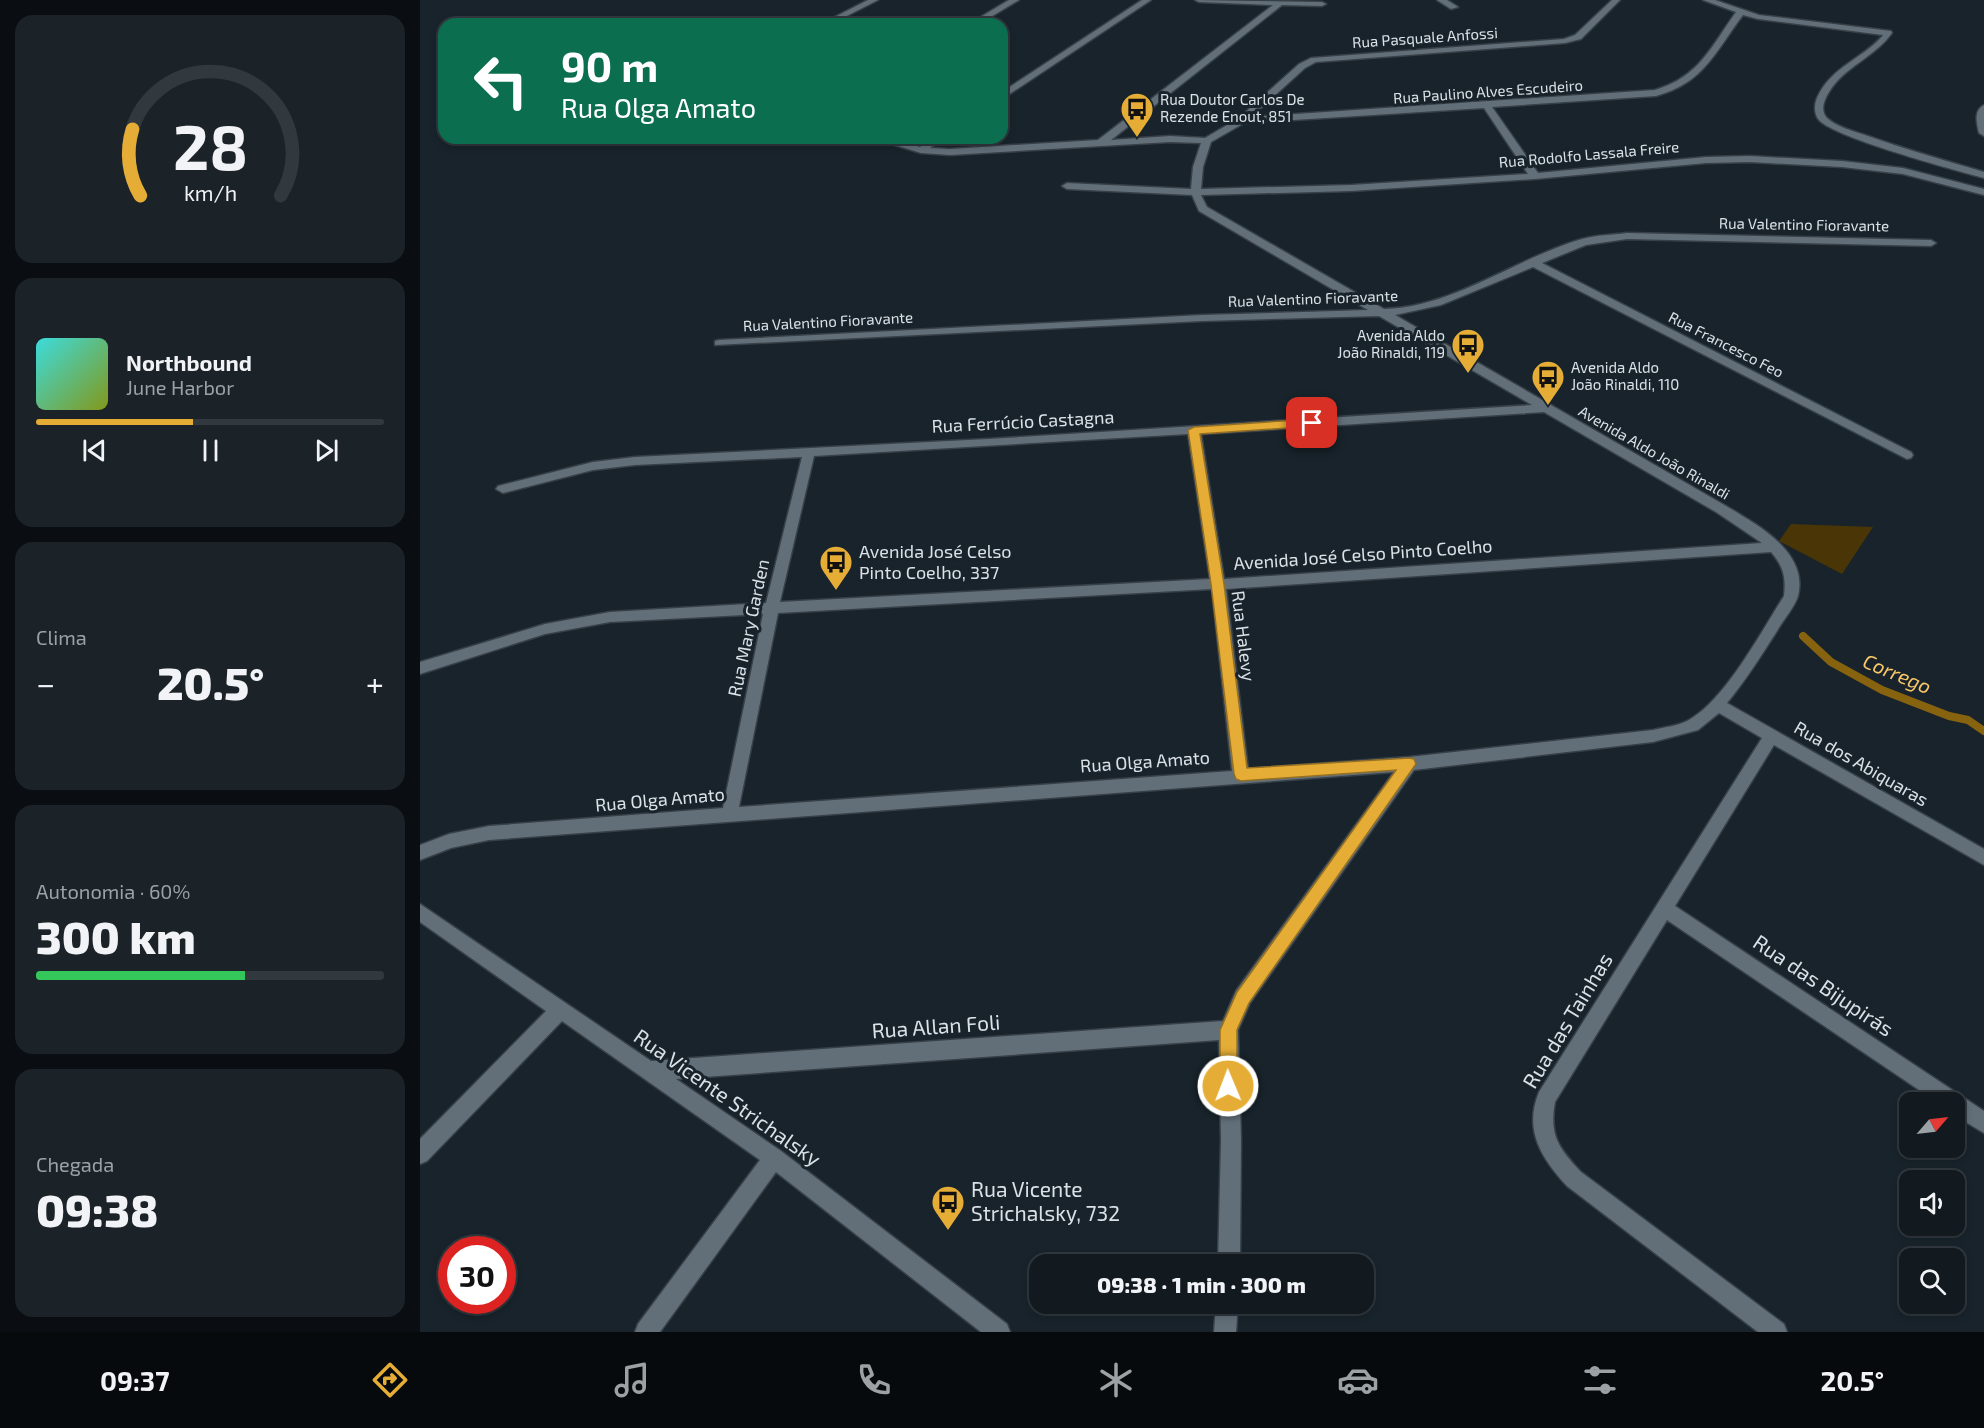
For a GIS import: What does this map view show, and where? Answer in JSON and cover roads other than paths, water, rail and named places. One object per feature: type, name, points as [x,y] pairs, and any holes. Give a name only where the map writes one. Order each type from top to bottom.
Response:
[{"type":"street","points":[[837,18],[874,0]]},
{"type":"street","points":[[984,18],[1015,0]]},
{"type":"street","points":[[1008,92],[1147,0]]},
{"type":"street","points":[[1199,0],[1322,4]]},
{"type":"street","points":[[1441,0],[1454,7]]},
{"type":"street","name":"Rua Pasquale Anfossi","points":[[1242,120],[1302,66],[1314,60],[1565,41],[1578,37],[1617,0]]},
{"type":"street","points":[[1707,0],[1740,13],[1782,21],[1888,33],[1882,41],[1833,80],[1820,104],[1822,119],[1847,131],[1984,175]]},
{"type":"street","points":[[1101,143],[1280,3]]},
{"type":"street","name":"Rua Paulino Alves Escudeiro","points":[[1207,141],[1242,120],[1487,106],[1656,93],[1678,87],[1699,72],[1740,13]]},
{"type":"street","points":[[1487,106],[1535,176]]},
{"type":"street","points":[[1984,108],[1980,119],[1984,133]]},
{"type":"street","points":[[900,144],[921,150],[950,152],[1185,139],[1207,141],[1194,192]]},
{"type":"street","points":[[921,150],[930,144]]},
{"type":"street","name":"Rua Rodolfo Lassala Freire","points":[[1067,186],[1194,192],[1351,188],[1535,176],[1706,160],[1750,159],[1842,164],[1903,171],[1984,192]]},
{"type":"street","name":"Avenida Aldo João Rinaldi","points":[[1194,192],[1197,202],[1215,217],[1738,519],[1775,547]]},
{"type":"street","name":"Rua Valentino Fioravante","points":[[719,343],[1203,318],[1399,312],[1437,303],[1584,242],[1627,236],[1931,243]]},
{"type":"street","name":"Rua Francesco Feo","points":[[1532,262],[1907,454]]},
{"type":"street","name":"Rua Ferrúcio Castagna","points":[[503,489],[580,469],[635,461],[1547,408]]},
{"type":"street","name":"Rua Halevy","points":[[1194,430],[1218,584],[1241,774]]},
{"type":"street","name":"Rua Mary Garden","points":[[730,813],[772,607],[809,452]]},
{"type":"street","name":"Avenida José Celso Pinto Coelho","points":[[420,668],[545,629],[610,617],[1218,584],[1775,547]]},
{"type":"street","name":"Rua Olga Amato","points":[[420,853],[448,840],[489,833],[1241,774],[1409,764],[1653,736],[1696,724],[1718,705],[1791,597],[1793,579],[1788,566],[1775,547]]},
{"type":"street","name":"Rua dos Abiquaras","points":[[1718,705],[1984,858]]},
{"type":"street","name":"Rua das Tainhas","points":[[1772,735],[1546,1099],[1540,1120],[1544,1138],[1553,1156],[1574,1179],[1776,1332]]},
{"type":"street","points":[[1229,1254],[1231,1140],[1229,1030],[1243,997],[1409,764]]},
{"type":"street","name":"Rua das Bijupirás","points":[[1665,909],[1938,1092]]},
{"type":"street","name":"Rua Vicente Strichalsky","points":[[420,912],[559,1011],[705,1108],[774,1158],[999,1332]]},
{"type":"street","points":[[420,1154],[559,1011]]},
{"type":"street","name":"Rua Allan Foli","points":[[648,1071],[1229,1030]]},
{"type":"street","name":"Rua das Bijupirás","points":[[1965,1110],[1984,1123]]},
{"type":"street","points":[[646,1332],[774,1158]]},
{"type":"street","points":[[1225,1332],[1226,1314]]},
{"type":"waterway","name":"Corrego","points":[[1803,636],[1831,662],[1882,690],[1949,716],[1968,720],[1984,731]]},
{"type":"place","name":"Rua Doutor Carlos De Rezende Enout, 851","points":[[1137,138]]},
{"type":"place","name":"Avenida Aldo João Rinaldi, 119","points":[[1468,374]]},
{"type":"place","name":"Avenida Aldo João Rinaldi, 110","points":[[1548,406]]},
{"type":"place","name":"Avenida José Celso Pinto Coelho, 337","points":[[836,591]]},
{"type":"place","name":"Rua Vicente Strichalsky, 732","points":[[948,1231]]}]
